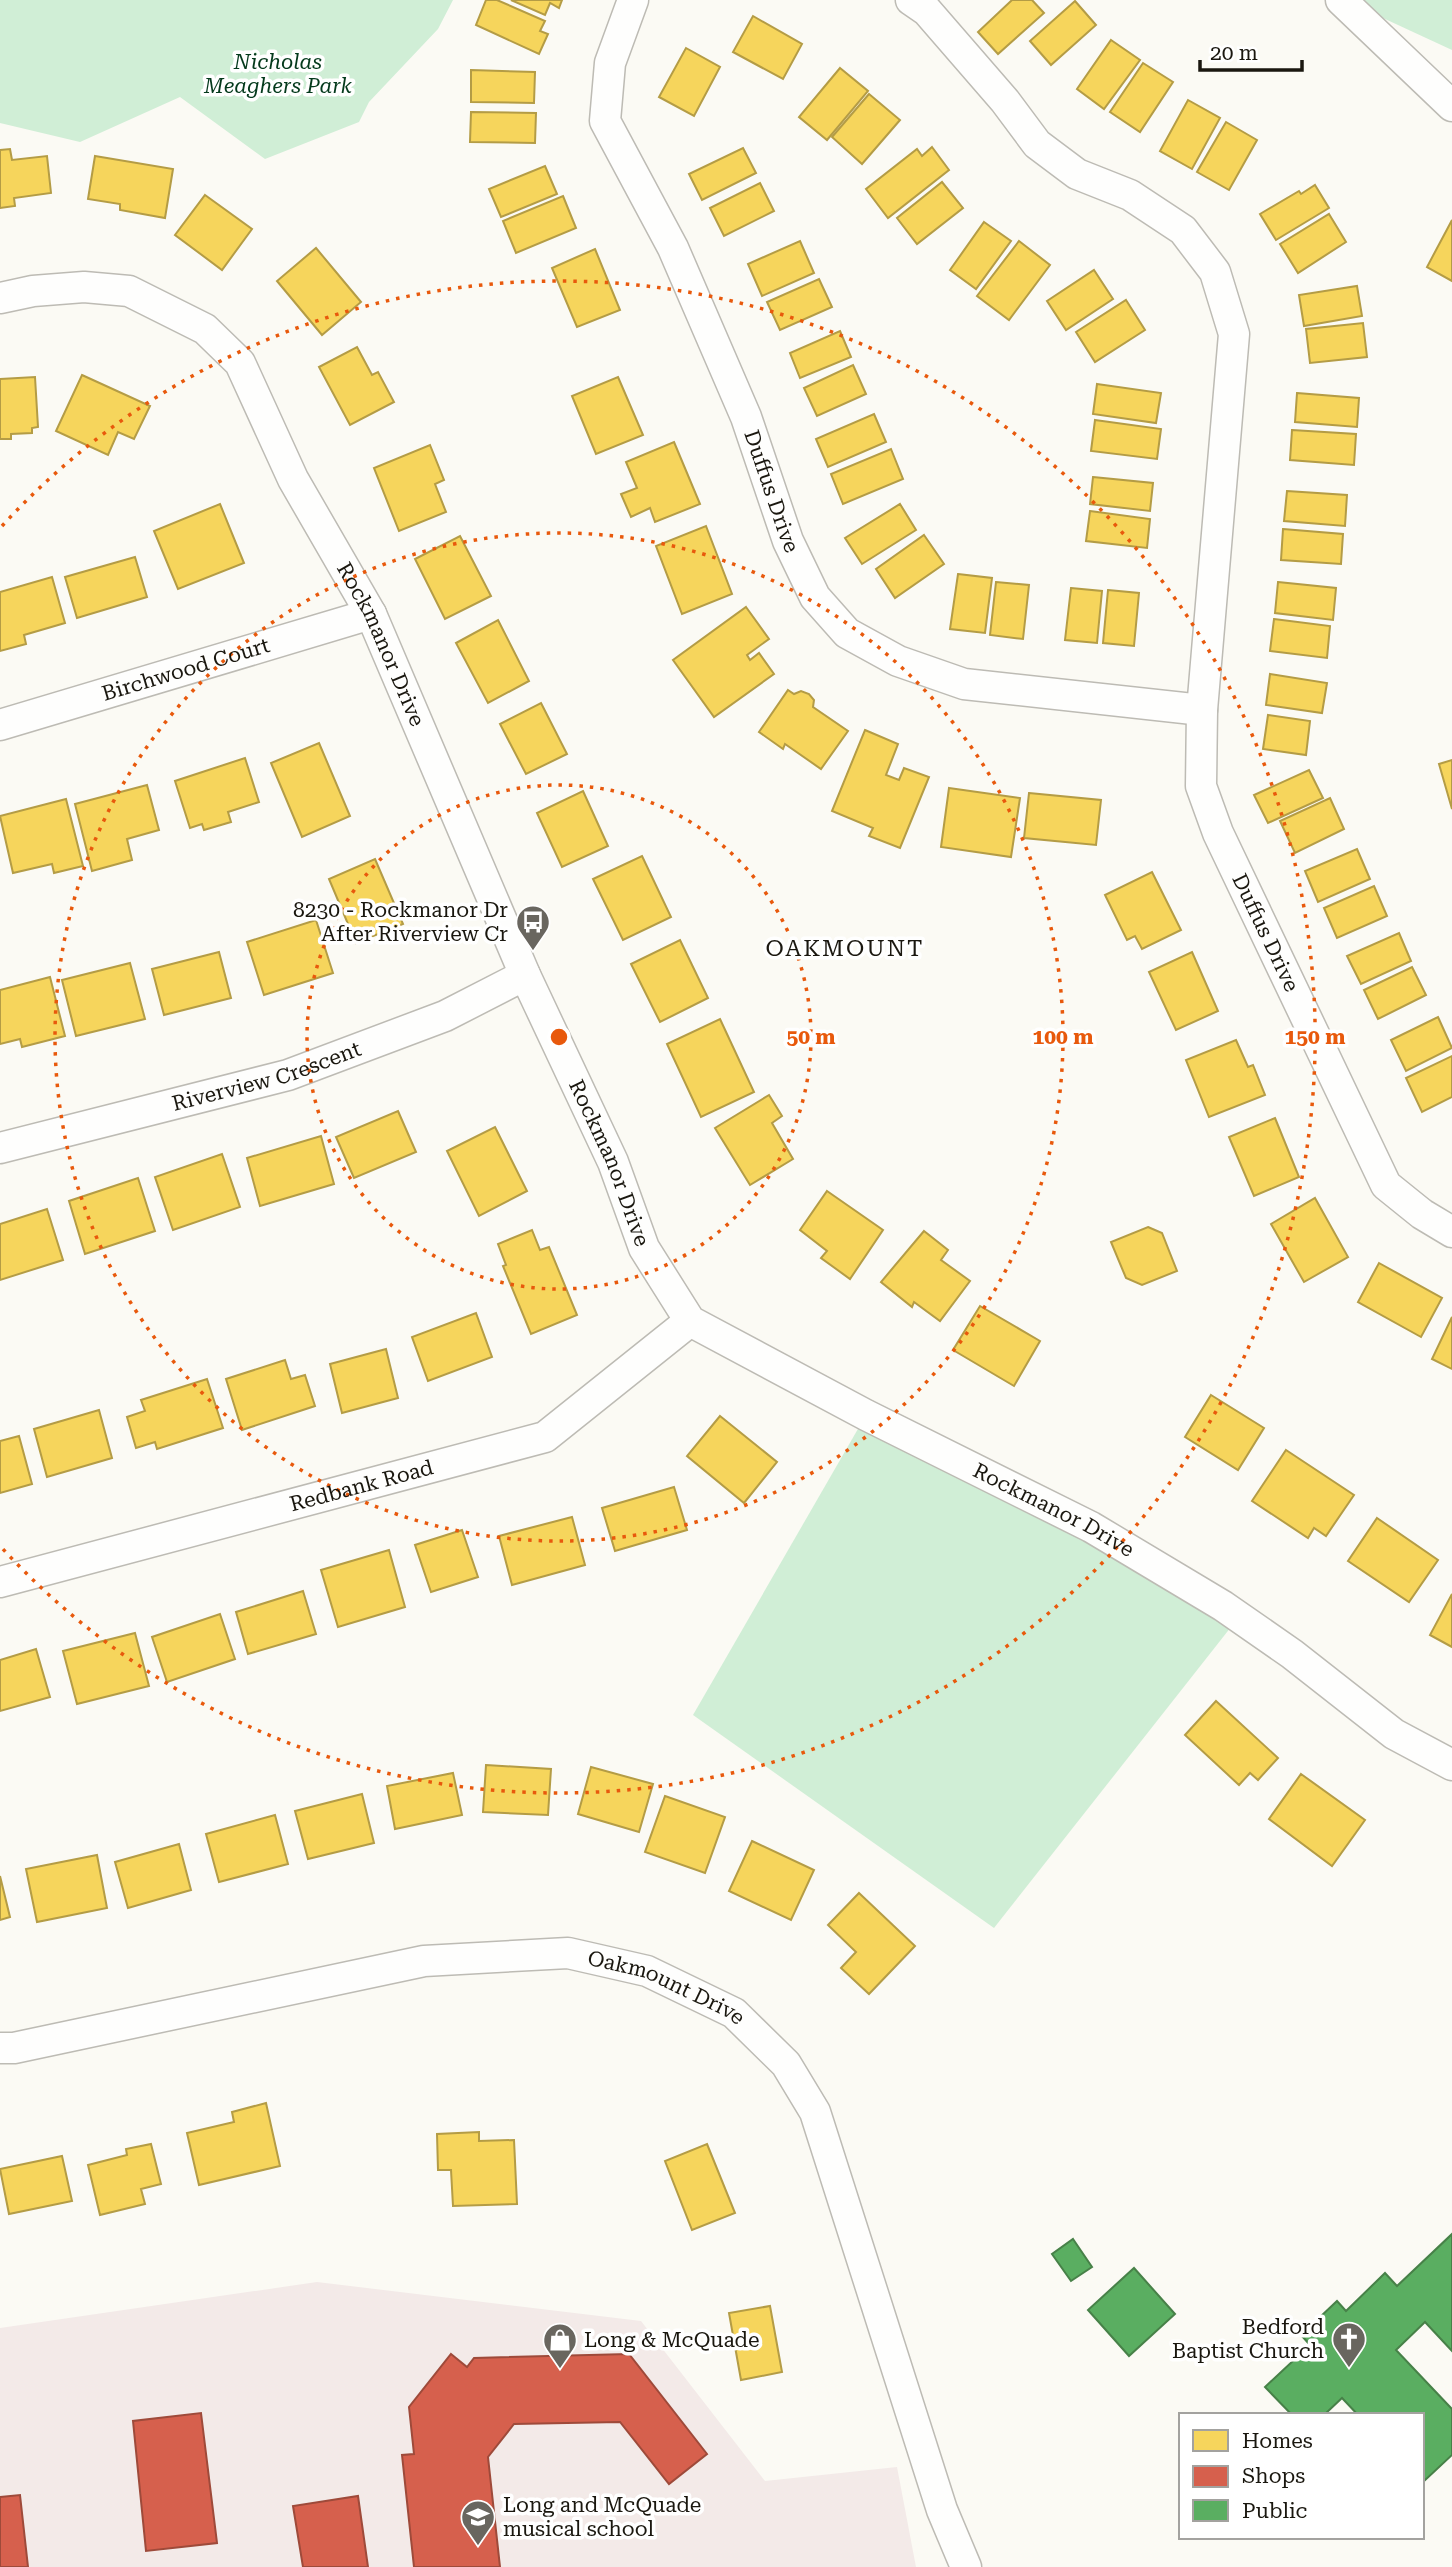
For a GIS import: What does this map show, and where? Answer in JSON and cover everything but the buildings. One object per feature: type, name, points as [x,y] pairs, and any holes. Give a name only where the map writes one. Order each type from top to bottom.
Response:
[{"type":"street","name":"Duffus Drive","points":[[632,0],[610,63],[605,121],[673,248],[746,417],[788,541],[814,597],[847,632],[898,661],[964,684],[1202,710]]},
{"type":"street","name":"Duffus Drive","points":[[911,0],[928,10],[1037,144],[1077,174],[1130,195],[1183,230],[1216,272],[1234,334],[1202,710],[1201,786],[1218,833],[1385,1185],[1422,1214],[1452,1232]]},
{"type":"street","points":[[1341,0],[1452,106]]},
{"type":"street","name":"Rockmanor Drive","points":[[0,299],[33,290],[84,287],[129,291],[205,329],[240,363],[293,479],[371,614],[525,975],[614,1161],[644,1248],[690,1321],[866,1415],[1091,1527],[1223,1606],[1292,1654],[1394,1734],[1452,1765]]},
{"type":"street","name":"Birchwood Court","points":[[0,725],[371,614]]},
{"type":"street","name":"Riverview Crescent","points":[[0,1148],[288,1075],[446,1016],[525,975]]},
{"type":"street","name":"Redbank Road","points":[[0,1582],[545,1437],[690,1321]]},
{"type":"street","name":"Oakmount Drive","points":[[0,2048],[14,2048],[424,1961],[568,1952],[647,1971],[734,2013],[786,2064],[816,2112],[942,2510],[966,2567]]},
{"type":"shaded area","points":[[317,2282],[641,2321],[765,2481],[897,2467],[916,2567],[0,2567],[0,2328]]},
{"type":"green space","name":"Nicholas Meaghers Park","points":[[0,0],[453,0],[438,29],[369,102],[359,122],[265,159],[180,97],[80,142],[0,123]]},
{"type":"green space","points":[[1344,0],[1452,0],[1452,50]]},
{"type":"green space","points":[[866,1415],[1097,1543],[1231,1627],[994,1928],[693,1715]]},
{"type":"place","name":"8230 - Rockmanor Dr After Riverview Cr","points":[[533,952]]},
{"type":"place","name":"Bedford Baptist Church","points":[[1349,2369]]},
{"type":"place","name":"Long & McQuade","points":[[560,2370]]},
{"type":"place","name":"Long and McQuade musical school","points":[[478,2547]]},
{"type":"district","name":"OAKMOUNT","points":[[845,948]]}]
